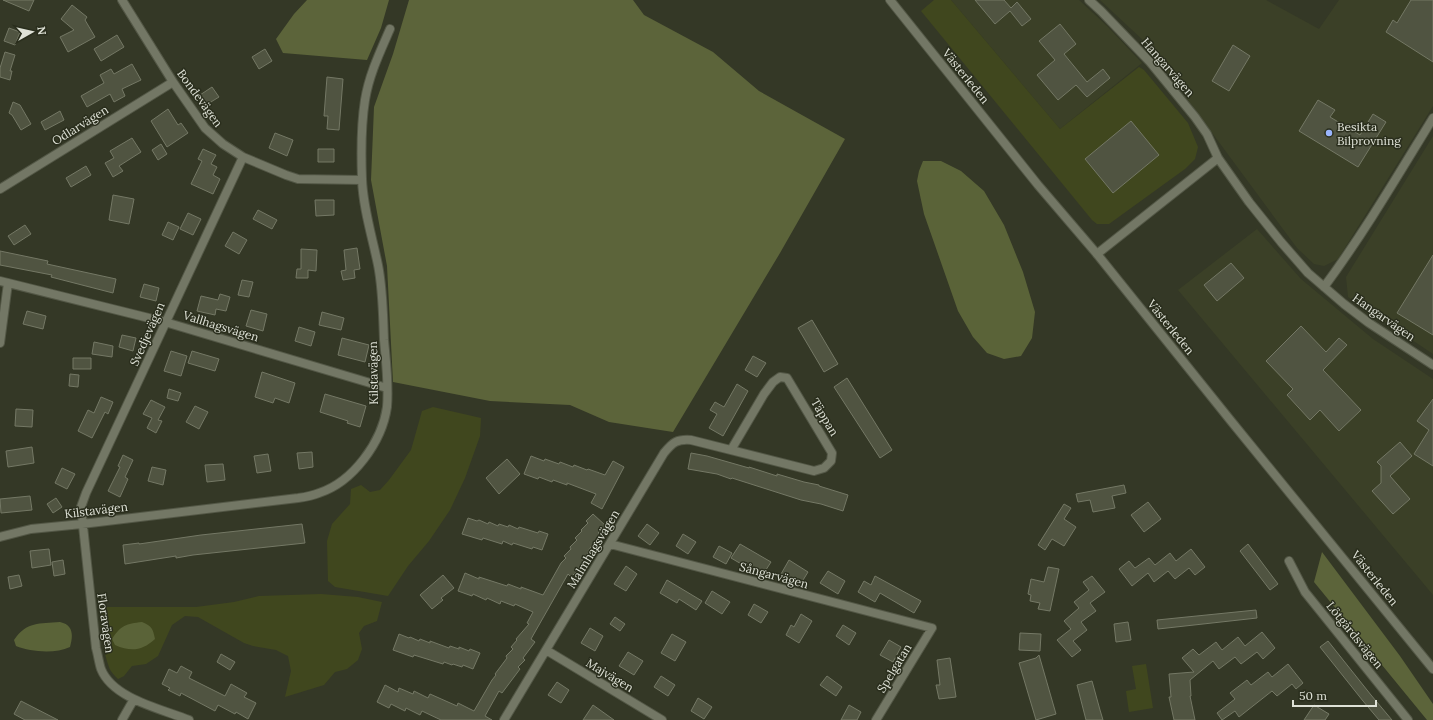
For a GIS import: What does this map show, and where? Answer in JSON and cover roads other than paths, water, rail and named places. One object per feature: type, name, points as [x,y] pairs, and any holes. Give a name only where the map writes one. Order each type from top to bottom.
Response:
[{"type":"street","name":"Bondevägen","points":[[122,0],[172,82],[212,136],[243,157],[298,179],[362,180]]},
{"type":"street","name":"Västerleden","points":[[890,0],[1038,185],[1098,254],[1231,421],[1433,669]]},
{"type":"street","name":"Hangarvägen","points":[[1089,0],[1150,62],[1176,92],[1195,116],[1218,158],[1249,202],[1308,273],[1369,323],[1433,365]]},
{"type":"street","name":"Kilstavägen","points":[[0,537],[31,529],[298,498],[320,493],[336,485],[366,458],[378,438],[383,423],[387,407],[387,388],[381,289],[378,265],[367,216],[362,180],[363,118],[365,99],[374,66],[390,29]]},
{"type":"street","name":"Odlarvägen","points":[[0,189],[172,82]]},
{"type":"street","points":[[1324,286],[1343,261],[1370,220],[1433,118]]},
{"type":"street","name":"Svedjevägen","points":[[82,524],[81,507],[86,493],[243,157]]},
{"type":"street","points":[[1098,254],[1218,158]]},
{"type":"street","points":[[0,343],[4,282]]},
{"type":"street","name":"Vallhagsvägen","points":[[4,282],[165,322],[387,388]]},
{"type":"street","name":"Täppan","points":[[780,377],[787,378],[832,453],[832,461],[824,468],[814,471],[731,450],[772,382],[780,377]]},
{"type":"street","name":"Malmhagsvägen","points":[[504,720],[664,453],[671,444],[681,439],[691,440],[731,450]]},
{"type":"street","name":"Floravägen","points":[[82,524],[96,648],[101,669],[108,681],[120,692],[134,699],[189,720]]},
{"type":"street","name":"Sångarvägen","points":[[610,544],[932,628]]},
{"type":"street","name":"Lötgårdsvägen","points":[[1289,561],[1305,592],[1408,720]]},
{"type":"street","name":"Spelgatan","points":[[876,720],[932,628]]},
{"type":"street","name":"Majvägen","points":[[546,650],[662,720]]},
{"type":"street","points":[[122,720],[134,699]]},
{"type":"place","name":"Besikta Bilprovning","points":[[1329,133]]}]
